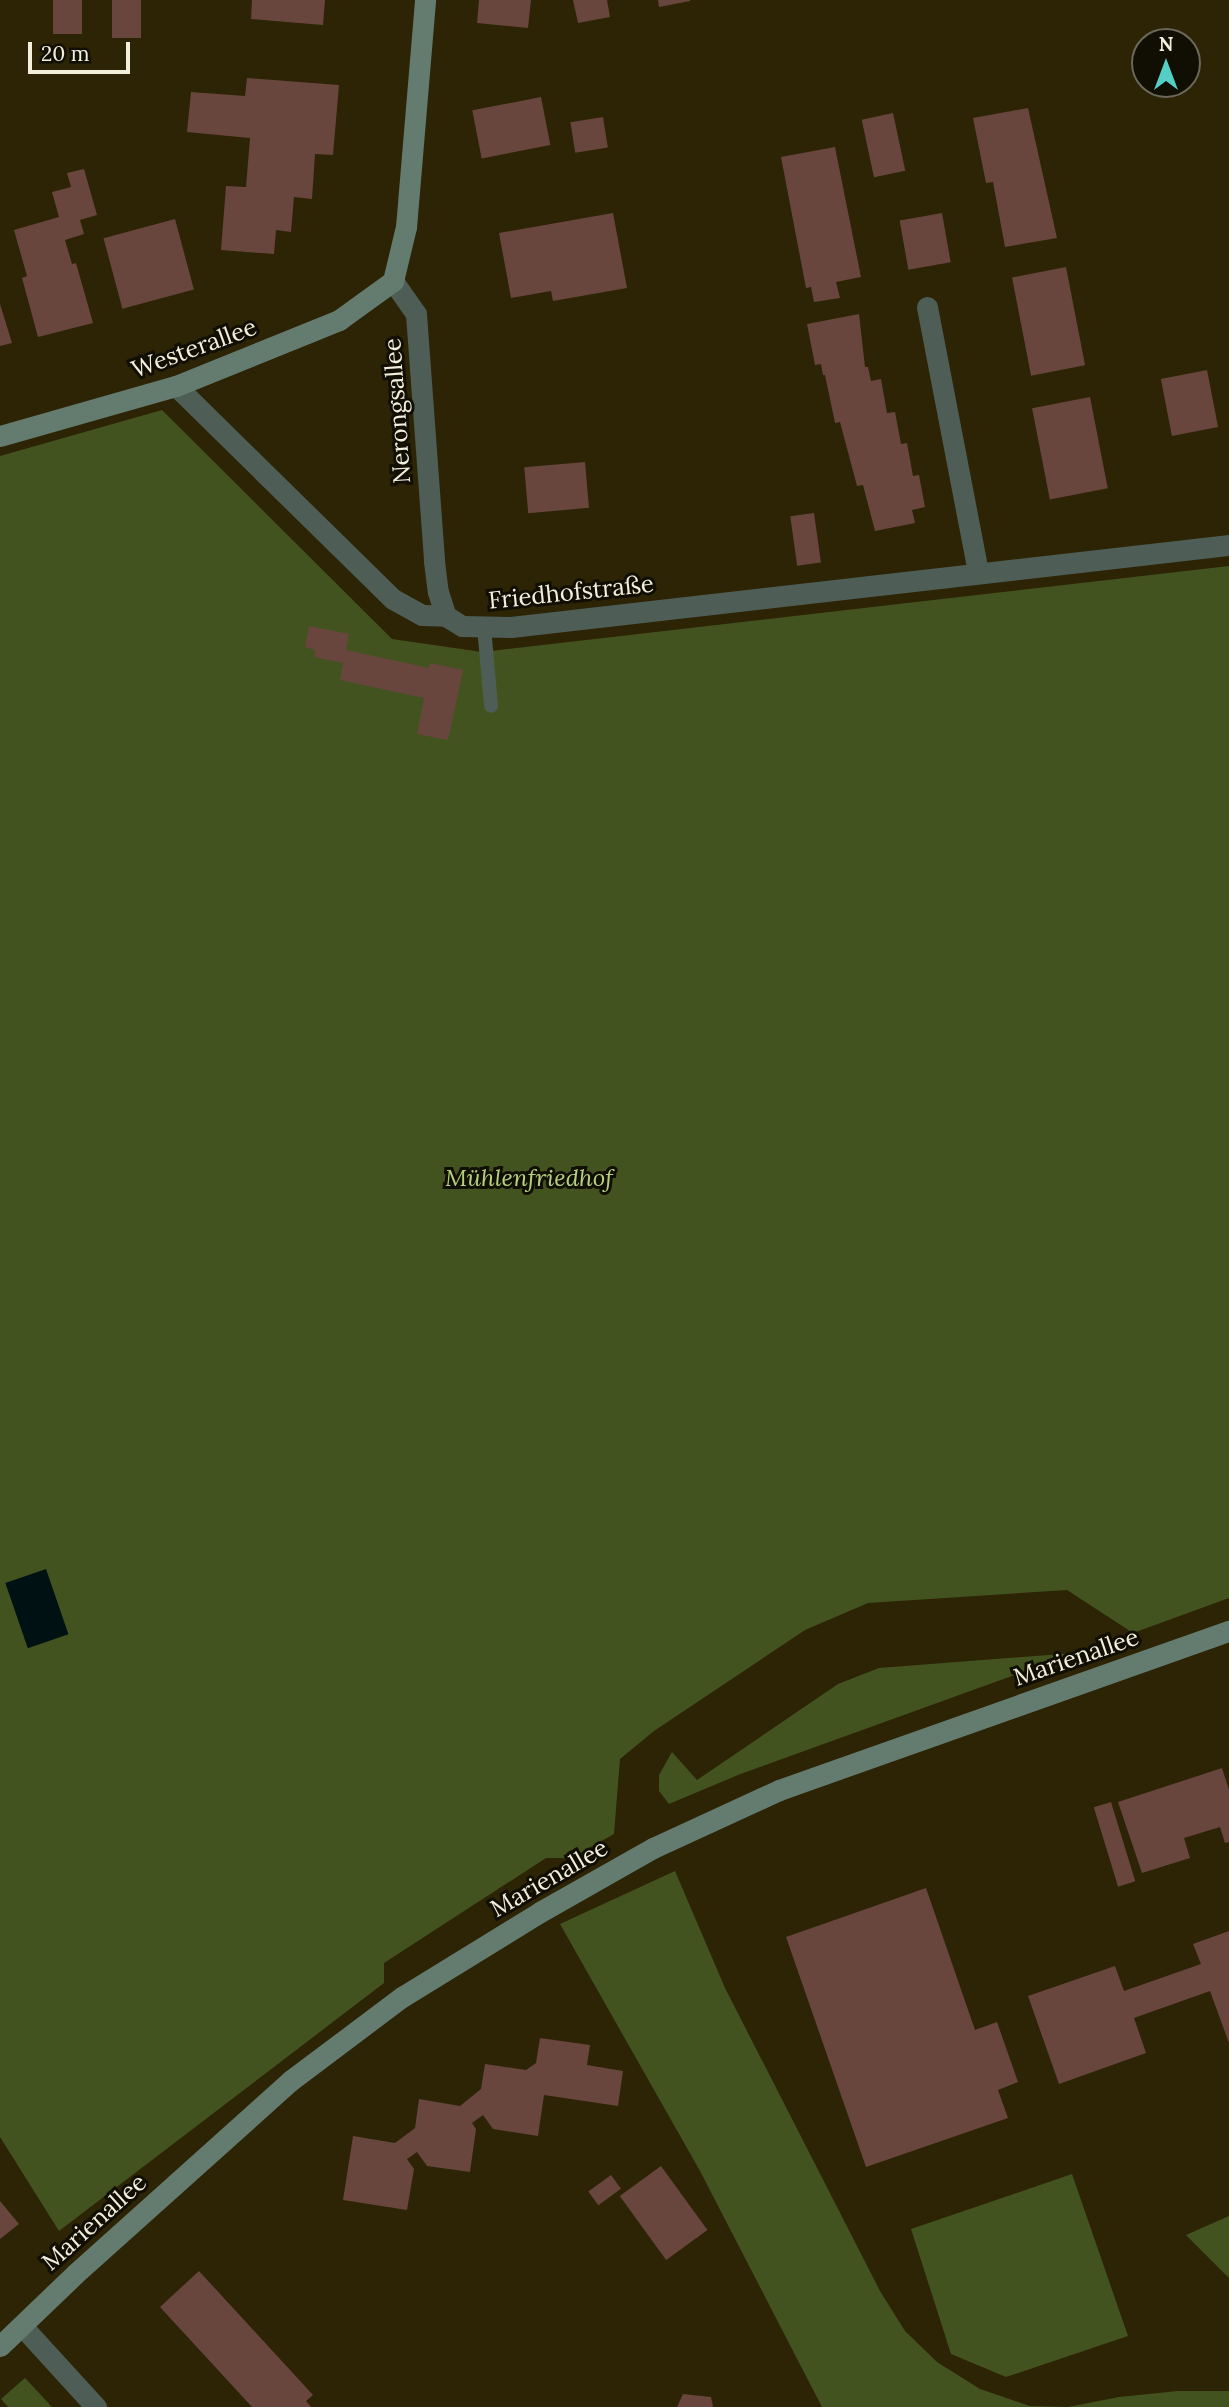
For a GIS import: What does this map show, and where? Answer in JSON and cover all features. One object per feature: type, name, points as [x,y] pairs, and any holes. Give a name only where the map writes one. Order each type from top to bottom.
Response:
[{"type":"main road","points":[[393,281],[406,227],[425,0]]},
{"type":"main road","name":"Westerallee","points":[[0,436],[176,386],[339,320],[393,281]]},
{"type":"main road","name":"Marienallee","points":[[0,2346],[75,2274],[290,2081],[402,1997],[540,1912],[653,1848],[779,1790],[1229,1631]]},
{"type":"street","name":"Nerongsallee","points":[[393,281],[416,314],[434,561],[438,592],[446,615]]},
{"type":"street","points":[[927,307],[978,572]]},
{"type":"street","name":"Friedhofstraße","points":[[176,386],[393,599],[422,615],[446,615],[462,626],[484,627],[1229,545]]},
{"type":"street","points":[[22,2326],[96,2407]]},
{"type":"lane","points":[[484,627],[491,706]]},
{"type":"green space","name":"Mühlenfriedhof","points":[[162,410],[392,639],[482,652],[1229,566],[1229,1598],[1133,1633],[1067,1590],[868,1603],[805,1630],[654,1731],[620,1759],[614,1834],[571,1858],[546,1858],[384,1963],[384,1983],[59,2231],[0,2137],[0,456]]},
{"type":"green space","points":[[1075,1653],[738,1775],[669,1804],[659,1791],[659,1775],[672,1752],[697,1780],[838,1684],[879,1668]]},
{"type":"green space","points":[[675,1871],[725,1988],[880,2291],[905,2331],[937,2362],[980,2389],[1030,2406],[1068,2407],[822,2407],[700,2171],[560,1924]]},
{"type":"green space","points":[[1072,2174],[1128,2336],[1006,2377],[951,2354],[911,2229]]},
{"type":"green space","points":[[1229,2216],[1229,2278],[1186,2235]]},
{"type":"green space","points":[[25,2378],[52,2407],[8,2407],[1,2399]]},
{"type":"green space","points":[[1178,2391],[1229,2391],[1229,2407],[1068,2407],[1119,2397]]},
{"type":"shaded area","points":[[46,1569],[68,1634],[28,1648],[5,1583]]},
{"type":"building","points":[[53,0],[82,0],[82,34],[53,34]]},
{"type":"building","points":[[112,0],[141,0],[141,38],[112,38]]},
{"type":"building","points":[[252,0],[325,0],[323,25],[251,19]]},
{"type":"building","points":[[479,0],[531,0],[528,28],[477,23]]},
{"type":"building","points":[[573,0],[607,0],[610,17],[578,23]]},
{"type":"building","points":[[658,0],[690,0],[690,1],[659,7]]},
{"type":"building","points":[[247,78],[339,85],[333,155],[315,154],[312,199],[294,197],[291,232],[276,230],[274,254],[221,250],[226,186],[246,187],[250,138],[187,132],[191,92],[245,96]]},
{"type":"building","points":[[541,97],[550,145],[482,158],[472,110]]},
{"type":"building","points":[[1028,108],[1057,238],[1005,247],[993,182],[986,183],[973,118]]},
{"type":"building","points":[[893,113],[905,171],[874,177],[862,120]]},
{"type":"building","points":[[603,117],[608,148],[575,153],[570,122]]},
{"type":"building","points":[[835,147],[861,277],[836,282],[840,298],[814,302],[811,287],[806,288],[781,157]]},
{"type":"building","points":[[84,169],[97,215],[80,220],[84,234],[65,240],[72,264],[76,263],[93,323],[38,337],[22,278],[27,276],[14,230],[59,217],[52,192],[71,187],[67,173]]},
{"type":"building","points":[[613,213],[627,288],[553,301],[551,291],[511,298],[499,233]]},
{"type":"building","points":[[942,213],[951,262],[908,270],[900,220]]},
{"type":"building","points":[[175,219],[194,290],[122,309],[104,238]]},
{"type":"building","points":[[1066,267],[1085,365],[1031,376],[1012,277]]},
{"type":"building","points":[[0,304],[12,343],[0,346]]},
{"type":"building","points":[[859,314],[865,367],[868,367],[871,381],[881,379],[887,413],[895,412],[901,444],[907,443],[913,476],[919,475],[925,507],[912,510],[915,523],[875,531],[863,485],[857,486],[840,422],[835,423],[825,375],[821,364],[815,365],[807,324]]},
{"type":"building","points":[[1207,370],[1218,427],[1172,436],[1161,379]]},
{"type":"building","points":[[1090,397],[1108,488],[1050,500],[1032,408]]},
{"type":"building","points":[[585,462],[589,508],[528,513],[524,467]]},
{"type":"building","points":[[814,513],[821,563],[797,566],[790,516]]},
{"type":"building","points":[[309,626],[349,634],[346,650],[429,668],[430,663],[463,670],[448,740],[417,734],[424,698],[340,680],[343,663],[314,657],[315,650],[305,647]]},
{"type":"building","points":[[1222,1768],[1229,1790],[1229,1842],[1225,1843],[1220,1827],[1184,1838],[1190,1858],[1142,1873],[1118,1802]]},
{"type":"building","points":[[1111,1802],[1135,1881],[1118,1887],[1094,1807]]},
{"type":"building","points":[[926,1888],[975,2030],[997,2022],[1018,2082],[998,2090],[1008,2118],[866,2167],[786,1937]]},
{"type":"building","points":[[1229,1931],[1229,2043],[1210,1991],[1134,2018],[1146,2053],[1059,2084],[1028,1996],[1115,1966],[1124,1991],[1201,1964],[1193,1944]]},
{"type":"building","points":[[540,2038],[590,2045],[587,2065],[623,2071],[618,2106],[544,2095],[538,2136],[493,2129],[483,2115],[472,2123],[476,2129],[470,2172],[427,2166],[417,2152],[407,2159],[414,2169],[407,2210],[343,2200],[353,2136],[395,2143],[415,2128],[419,2099],[460,2106],[481,2089],[485,2064],[526,2070],[536,2063]]},
{"type":"building","points":[[661,2166],[707,2230],[666,2260],[620,2196]]},
{"type":"building","points":[[611,2175],[621,2189],[598,2205],[588,2191]]},
{"type":"building","points":[[0,2201],[19,2224],[0,2239]]},
{"type":"building","points":[[199,2271],[313,2395],[306,2401],[311,2407],[252,2407],[160,2307]]},
{"type":"building","points":[[683,2394],[711,2397],[713,2407],[677,2407]]}]
